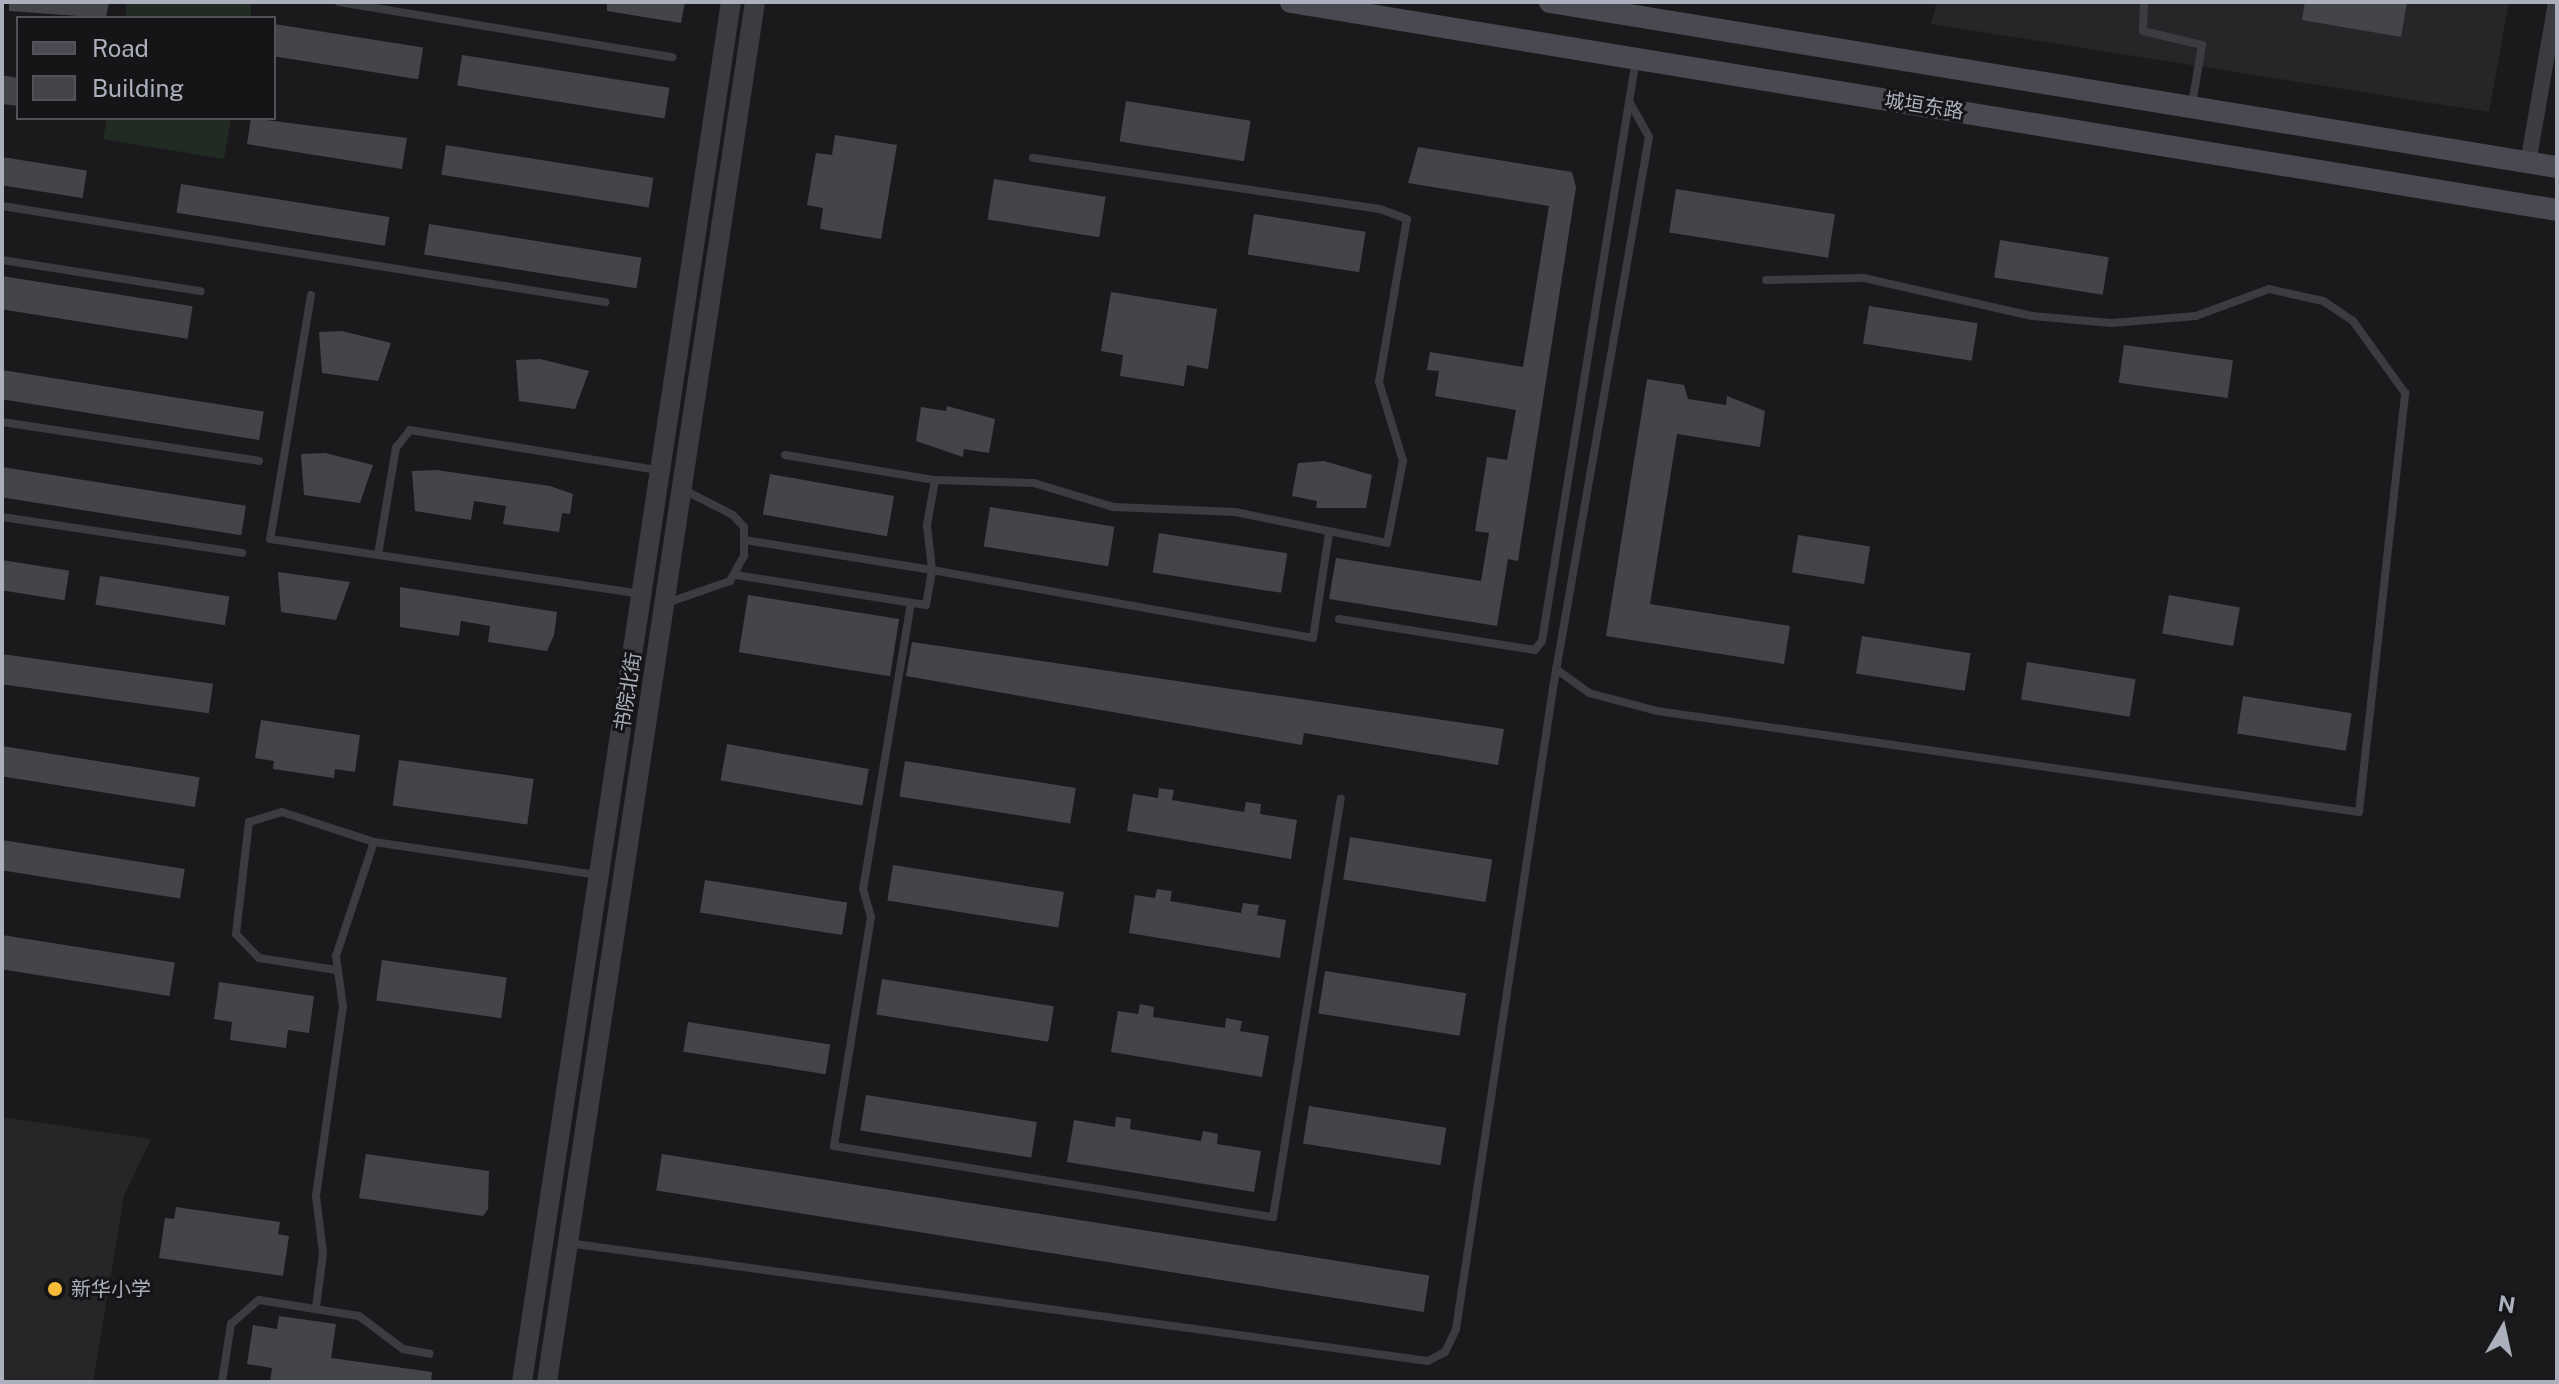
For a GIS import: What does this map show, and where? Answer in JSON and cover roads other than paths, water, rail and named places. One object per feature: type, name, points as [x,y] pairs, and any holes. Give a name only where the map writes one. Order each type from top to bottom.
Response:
[{"type":"main road","name":"城垣东路","points":[[1291,2],[2557,210]]},
{"type":"main road","name":"城垣东路","points":[[1550,2],[2557,167]]},
{"type":"street","name":"书院北街","points":[[522,1382],[731,2]]},
{"type":"street","name":"书院北街","points":[[547,1382],[755,2]]},
{"type":"street","points":[[2528,163],[2556,2]]},
{"type":"lane","points":[[339,2],[672,57]]},
{"type":"lane","points":[[2144,2],[2143,31],[2202,45],[2191,107]]},
{"type":"lane","points":[[1339,619],[1535,650],[1542,641],[1636,59]]},
{"type":"lane","points":[[568,1243],[1428,1361],[1445,1352],[1456,1329],[1556,669],[1649,137],[1629,101]]},
{"type":"lane","points":[[785,455],[935,480],[1034,483],[1113,507],[1235,512],[1380,546],[1393,533],[1402,439],[1383,409],[1379,382],[1407,219],[1380,209],[1033,158]]},
{"type":"lane","points":[[2,206],[605,302]]},
{"type":"lane","points":[[2,260],[201,291]]},
{"type":"lane","points":[[1556,669],[1589,693],[1657,711],[2359,812],[2405,393],[2353,321],[2323,301],[2269,289],[2196,316],[2111,323],[2032,316],[1863,278],[1766,280]]},
{"type":"lane","points":[[311,295],[270,539],[642,594]]},
{"type":"lane","points":[[2,422],[259,461]]},
{"type":"lane","points":[[378,555],[396,448],[410,430],[661,470]]},
{"type":"lane","points":[[664,604],[696,597],[736,575],[926,605],[932,570],[927,525],[935,480]]},
{"type":"lane","points":[[681,489],[733,515],[745,540],[736,575]]},
{"type":"lane","points":[[2,517],[242,553]]},
{"type":"lane","points":[[745,540],[1313,638],[1329,533]]},
{"type":"lane","points":[[911,603],[863,889],[871,917],[834,1146],[1273,1217],[1341,798]]},
{"type":"lane","points":[[336,970],[259,958],[236,934],[245,832],[249,822],[282,812],[374,842],[600,876]]},
{"type":"lane","points":[[316,1308],[323,1243],[316,1196],[343,1007],[336,970],[374,842]]},
{"type":"lane","points":[[222,1382],[238,1313],[259,1300],[359,1316],[403,1349],[430,1354]]},
{"type":"place","name":"新华小学","points":[[55,1289]]}]
